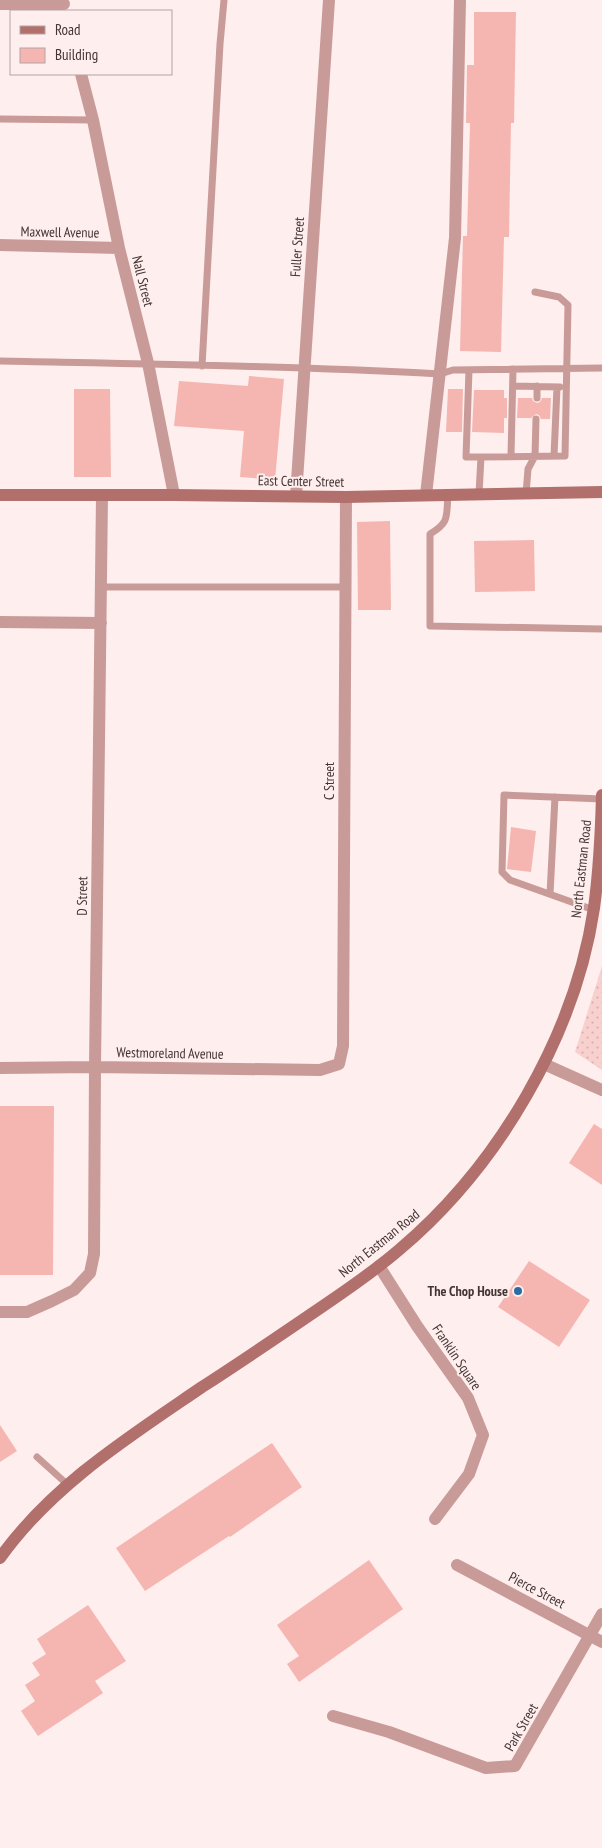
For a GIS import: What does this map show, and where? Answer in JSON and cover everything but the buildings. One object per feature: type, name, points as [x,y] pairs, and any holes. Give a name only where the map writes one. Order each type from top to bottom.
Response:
[{"type":"main road","name":"East Center Street","points":[[0,496],[174,495],[346,497],[602,492]]},
{"type":"main road","name":"North Eastman Road","points":[[0,1558],[44,1505],[68,1485],[120,1443],[294,1326],[379,1266],[420,1232],[450,1202],[475,1172],[513,1117],[544,1064],[570,999],[594,910],[599,864],[602,797]]},
{"type":"street","name":"Fuller Street","points":[[296,496],[328,0]]},
{"type":"street","points":[[426,495],[455,238],[460,0]]},
{"type":"street","points":[[0,4],[64,5]]},
{"type":"street","name":"Nall Street","points":[[81,75],[93,120],[119,248],[148,363],[174,495]]},
{"type":"street","name":"Maxwell Avenue","points":[[0,245],[119,248]]},
{"type":"street","name":"D Street","points":[[0,1312],[27,1312],[74,1290],[90,1273],[94,1254],[102,496]]},
{"type":"street","name":"C Street","points":[[338,1064],[343,1046],[346,497]]},
{"type":"street","points":[[0,622],[101,623]]},
{"type":"street","name":"Westmoreland Avenue","points":[[0,1068],[95,1067],[320,1070],[338,1064]]},
{"type":"street","points":[[544,1064],[602,1090]]},
{"type":"street","name":"Franklin Square","points":[[379,1266],[417,1326],[468,1398],[483,1435],[469,1474],[435,1519]]},
{"type":"street","name":"Pierce Street","points":[[457,1565],[602,1642]]},
{"type":"street","name":"Park Street","points":[[333,1716],[389,1732],[486,1768],[515,1766],[602,1614]]},
{"type":"lane","points":[[202,366],[224,0]]},
{"type":"lane","points":[[0,119],[93,120]]},
{"type":"lane","points":[[469,370],[466,456],[565,456],[568,305],[559,297],[535,292]]},
{"type":"lane","points":[[0,361],[148,363],[440,374],[453,370],[602,368]]},
{"type":"lane","points":[[511,456],[513,370]]},
{"type":"lane","points":[[513,386],[566,387]]},
{"type":"lane","points":[[537,386],[537,398]]},
{"type":"lane","points":[[554,456],[557,387]]},
{"type":"lane","points":[[526,494],[528,469],[535,456],[536,419]]},
{"type":"lane","points":[[479,494],[481,457]]},
{"type":"lane","points":[[448,495],[446,521],[441,527],[430,534],[430,626],[602,629]]},
{"type":"lane","points":[[101,586],[345,587]]},
{"type":"lane","points":[[594,910],[510,880],[502,872],[504,795],[602,797]]},
{"type":"lane","points":[[550,894],[555,797]]},
{"type":"lane","points":[[37,1457],[68,1485]]},
{"type":"shaded area","points":[[602,966],[602,1070],[575,1052]]},
{"type":"place","name":"The Chop House","points":[[518,1291]]}]
